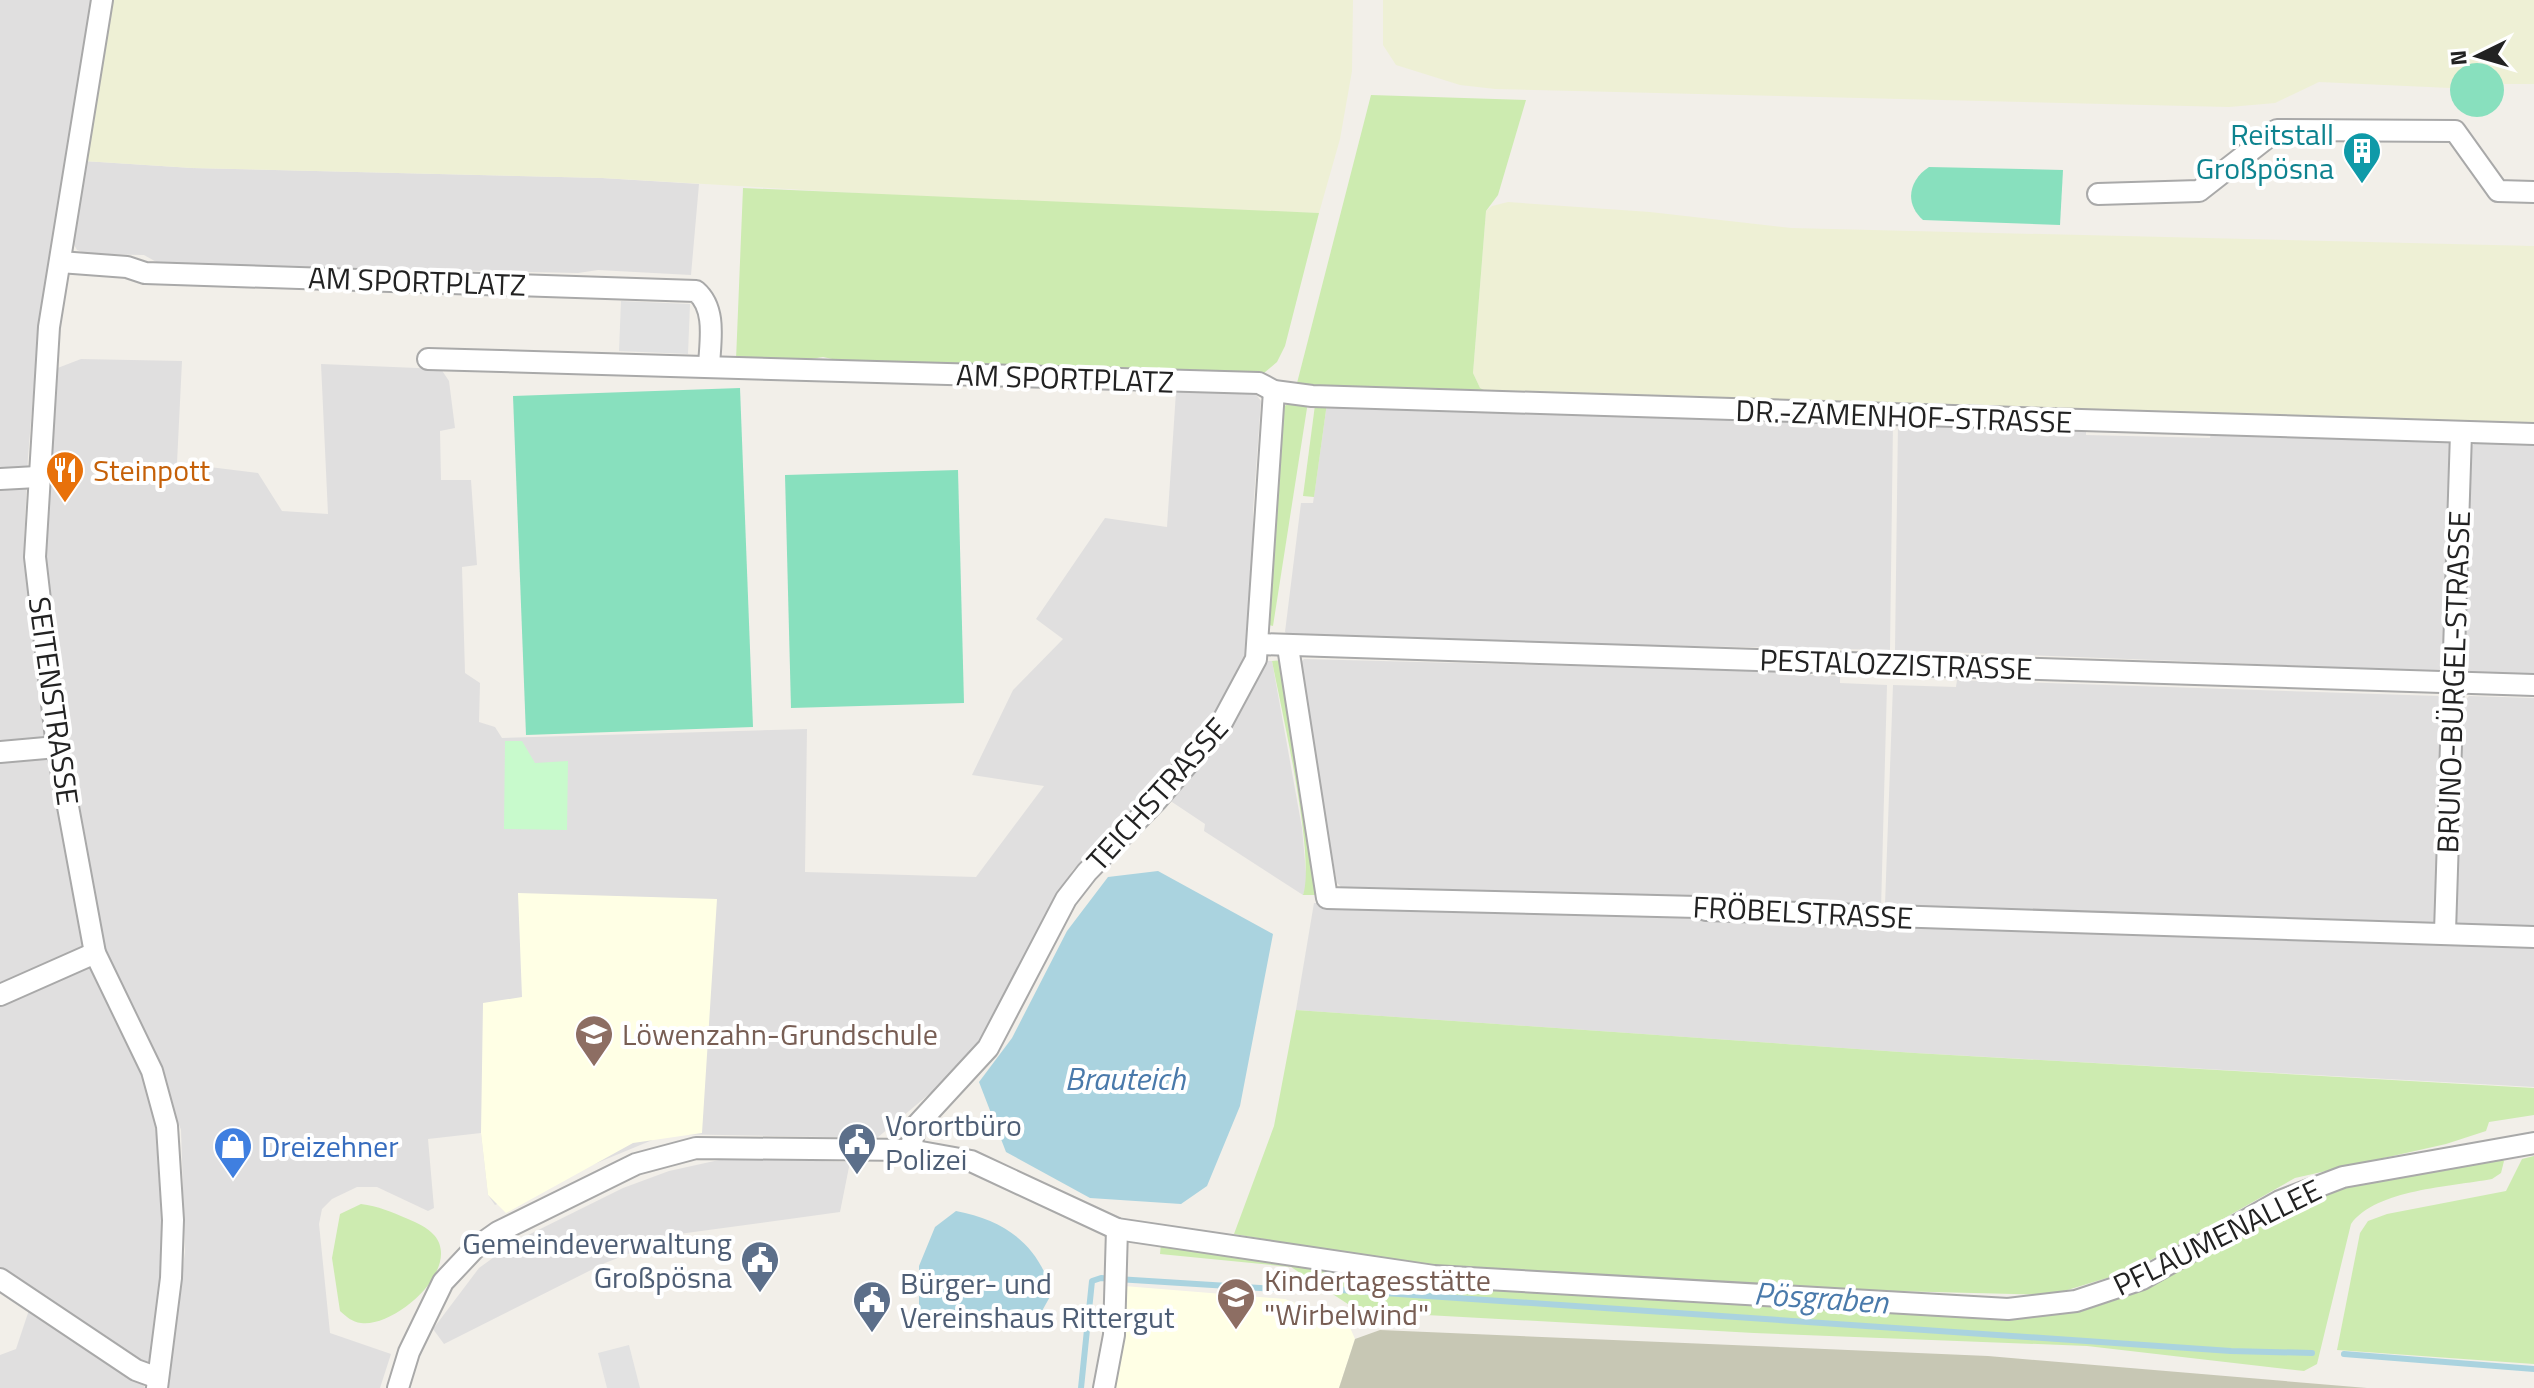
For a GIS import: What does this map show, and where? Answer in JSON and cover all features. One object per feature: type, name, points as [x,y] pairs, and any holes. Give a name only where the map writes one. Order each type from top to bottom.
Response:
[{"type":"street","name":"SEITENSTRASSE","points":[[102,0],[49,327],[37,477],[35,557],[57,747],[95,953],[152,1071],[167,1126],[173,1179],[173,1234],[157,1383]]},
{"type":"street","points":[[2098,194],[2199,191],[2277,130],[2455,131],[2498,191],[2534,192]]},
{"type":"street","name":"AM SPORTPLATZ","points":[[60,262],[127,267],[145,273],[696,291],[707,304],[710,314],[709,366]]},
{"type":"street","name":"AM SPORTPLATZ","points":[[428,359],[1259,383],[1274,391]]},
{"type":"street","name":"DR.-ZAMENHOF-STRASSE","points":[[1274,391],[1344,398],[2534,434]]},
{"type":"street","name":"TEICHSTRASSE","points":[[910,1150],[916,1126],[988,1048],[1066,899],[1087,872],[1156,801],[1232,709],[1256,659],[1274,391]]},
{"type":"street","name":"BRUNO-BÜRGEL-STRASSE","points":[[2445,932],[2461,433]]},
{"type":"street","points":[[0,479],[37,477]]},
{"type":"street","name":"PESTALOZZISTRASSE","points":[[1259,644],[2534,685]]},
{"type":"street","name":"FRÖBELSTRASSE","points":[[1288,647],[1327,898],[1591,903],[1698,907],[1706,910],[2534,937]]},
{"type":"street","points":[[0,752],[57,747]]},
{"type":"street","points":[[0,995],[95,953]]},
{"type":"street","name":"PFLAUMENALLEE","points":[[398,1388],[409,1352],[443,1282],[474,1249],[498,1232],[636,1164],[696,1148],[910,1150],[971,1161],[1117,1229],[1434,1276],[2008,1309],[2076,1301],[2142,1279],[2280,1201],[2343,1177],[2534,1143]]},
{"type":"street","points":[[1104,1388],[1114,1335],[1117,1229]]},
{"type":"street","points":[[0,1279],[157,1383]]},
{"type":"shaded area","points":[[0,0],[93,0],[39,324],[28,457],[24,545],[49,735],[47,740],[0,745]]},
{"type":"shaded area","points":[[109,0],[1353,0],[1352,71],[1340,139],[1319,213],[1043,204],[602,178],[192,168],[84,161]]},
{"type":"shaded area","points":[[1383,0],[2534,0],[2534,84],[2504,84],[2490,66],[2479,62],[2451,81],[2450,88],[2319,82],[2275,103],[2229,107],[1495,89],[1460,85],[1396,65],[1383,45]]},
{"type":"shaded area","points":[[84,161],[192,168],[602,178],[699,184],[691,275],[598,270],[578,273],[160,264],[144,255],[87,254],[77,250],[72,241]]},
{"type":"shaded area","points":[[1508,202],[1650,212],[1791,228],[2534,246],[2534,425],[1490,393],[1480,388],[1473,373],[1486,211]]},
{"type":"shaded area","points":[[621,301],[690,304],[688,354],[619,351]]},
{"type":"shaded area","points":[[81,359],[182,361],[177,463],[258,473],[282,511],[328,514],[321,364],[441,369],[449,381],[455,428],[440,431],[441,480],[471,480],[477,565],[462,567],[465,673],[480,683],[479,722],[495,727],[502,738],[807,729],[805,872],[976,877],[1044,786],[972,775],[1013,690],[1063,639],[1036,619],[1105,518],[1167,527],[1176,392],[1254,392],[1261,401],[1253,511],[1254,643],[1213,726],[1072,871],[978,1044],[947,1079],[877,1138],[667,1134],[495,1205],[488,1195],[481,1133],[428,1139],[434,1208],[428,1211],[377,1187],[357,1187],[332,1199],[322,1209],[319,1224],[330,1333],[391,1354],[380,1388],[166,1388],[185,1252],[181,1130],[168,1094],[120,997],[100,936],[62,731],[42,557],[55,369]]},
{"type":"shaded area","points":[[1327,403],[1893,422],[1890,650],[1292,638],[1285,632],[1301,503],[1313,503]]},
{"type":"shaded area","points":[[1898,422],[2086,428],[2086,435],[2210,438],[2211,433],[2444,439],[2456,449],[2449,665],[2437,671],[1895,650]]},
{"type":"shaded area","points":[[2480,440],[2534,442],[2534,674],[2470,672],[2461,663],[2467,449]]},
{"type":"shaded area","points":[[1304,659],[1811,672],[1811,675],[1840,676],[1840,683],[1887,685],[1881,909],[1706,903],[1706,897],[1572,892],[1571,899],[1347,892],[1337,883],[1297,667]]},
{"type":"shaded area","points":[[1267,661],[1272,661],[1302,828],[1307,883],[1303,895],[1204,831],[1205,824],[1169,800]]},
{"type":"shaded area","points":[[1957,680],[2438,696],[2447,706],[2439,921],[2430,927],[2196,920],[2195,914],[2071,910],[2070,917],[1901,910],[1897,905],[1885,905],[1893,685],[1956,687]]},
{"type":"shaded area","points":[[2469,696],[2534,698],[2534,933],[2458,929],[2451,919],[2461,705]]},
{"type":"shaded area","points":[[48,754],[82,946],[0,988],[0,759]]},
{"type":"shaded area","name":"Löwenzahn-Grundschule","points":[[518,893],[717,899],[702,1133],[633,1143],[506,1213],[488,1195],[481,1133],[483,1003],[522,997]]},
{"type":"shaded area","points":[[1314,903],[2534,942],[2534,1087],[1915,1053],[1296,1010]]},
{"type":"shaded area","points":[[80,968],[91,969],[145,1073],[154,1105],[164,1257],[150,1362],[141,1365],[0,1274],[0,1003]]},
{"type":"shaded area","points":[[728,1158],[850,1162],[840,1212],[679,1234],[605,1263],[444,1344],[433,1329],[479,1268],[516,1241],[623,1188],[669,1171]]},
{"type":"shaded area","name":"Kindertagesstätte \"Wirbelwind\"","points":[[1124,1286],[1285,1299],[1348,1323],[1355,1339],[1339,1388],[1115,1388]]},
{"type":"shaded area","points":[[29,1310],[145,1388],[0,1388],[0,1355],[16,1349]]},
{"type":"shaded area","points":[[1380,1330],[1988,1356],[2367,1388],[1339,1388],[1355,1339]]},
{"type":"shaded area","points":[[629,1345],[640,1388],[607,1388],[598,1353]]},
{"type":"green space","points":[[2477,63],[2496,71],[2504,90],[2496,109],[2477,117],[2458,109],[2450,90],[2458,71]]},
{"type":"green space","points":[[1371,95],[1526,100],[1498,195],[1486,211],[1473,373],[1480,388],[1490,393],[1474,395],[1472,391],[1296,387]]},
{"type":"green space","points":[[1929,167],[2063,170],[2060,225],[1923,220],[1913,206],[1911,192],[1917,178]]},
{"type":"green space","points":[[743,188],[1319,213],[1285,346],[1277,362],[1264,373],[851,363],[823,357],[793,362],[736,360]]},
{"type":"green space","points":[[740,388],[753,727],[526,735],[513,396]]},
{"type":"green space","points":[[1290,403],[1305,404],[1307,408],[1273,626],[1269,625],[1271,514],[1281,408]]},
{"type":"green space","points":[[1327,403],[1314,497],[1303,496],[1315,405]]},
{"type":"green space","points":[[958,470],[964,703],[791,708],[785,475]]},
{"type":"green space","points":[[1283,660],[1316,883],[1315,895],[1303,895],[1306,876],[1301,817],[1272,661]]},
{"type":"green space","points":[[505,741],[522,741],[535,763],[568,761],[567,830],[504,829]]},
{"type":"green space","points":[[1296,1010],[1915,1053],[2534,1088],[2534,1115],[2489,1122],[2486,1131],[2446,1144],[2295,1178],[2133,1270],[2051,1295],[1893,1291],[1417,1265],[1234,1234],[1274,1126]]},
{"type":"green space","points":[[2534,1156],[2534,1364],[2337,1350],[2360,1233],[2368,1221],[2387,1214],[2506,1191],[2522,1159]]},
{"type":"green space","points":[[2501,1158],[2504,1161],[2501,1173],[2492,1179],[2396,1196],[2363,1212],[2351,1224],[2317,1364],[2304,1371],[2087,1346],[1754,1333],[1390,1313],[1354,1308],[1291,1267],[1160,1254],[1161,1243],[1274,1259],[1401,1283],[2046,1315],[2113,1301],[2310,1196],[2339,1186]]},
{"type":"green space","points":[[361,1204],[385,1210],[422,1226],[434,1235],[441,1248],[440,1263],[433,1279],[421,1293],[391,1316],[361,1323],[340,1311],[332,1258],[340,1214]]},
{"type":"water","name":"Brauteich","points":[[1158,871],[1273,934],[1240,1106],[1207,1186],[1181,1204],[1090,1198],[1006,1152],[979,1082],[1012,1038],[1067,931],[1108,877]]},
{"type":"water","points":[[956,1211],[1004,1228],[1029,1248],[1052,1293],[1037,1320],[993,1315],[944,1328],[927,1322],[919,1315],[919,1266],[935,1227]]},
{"type":"waterway","name":"Pösgraben","points":[[1081,1388],[1092,1281],[1101,1278],[1294,1290]]},
{"type":"waterway","name":"Pösgraben","points":[[1326,1289],[2231,1351],[2312,1353]]},
{"type":"waterway","name":"Pösgraben","points":[[2344,1354],[2534,1369]]},
{"type":"place","name":"Reitstall Großpösna","points":[[2362,185]]},
{"type":"place","name":"Steinpott","points":[[65,504]]},
{"type":"place","name":"Löwenzahn-Grundschule","points":[[594,1068]]},
{"type":"place","name":"Vorortbüro Polizei","points":[[857,1176]]},
{"type":"place","name":"Dreizehner","points":[[233,1180]]},
{"type":"place","name":"Gemeindeverwaltung Großpösna","points":[[760,1294]]},
{"type":"place","name":"Kindertagesstätte \"Wirbelwind\"","points":[[1236,1331]]},
{"type":"place","name":"Bürger- und Vereinshaus Rittergut","points":[[872,1334]]}]
